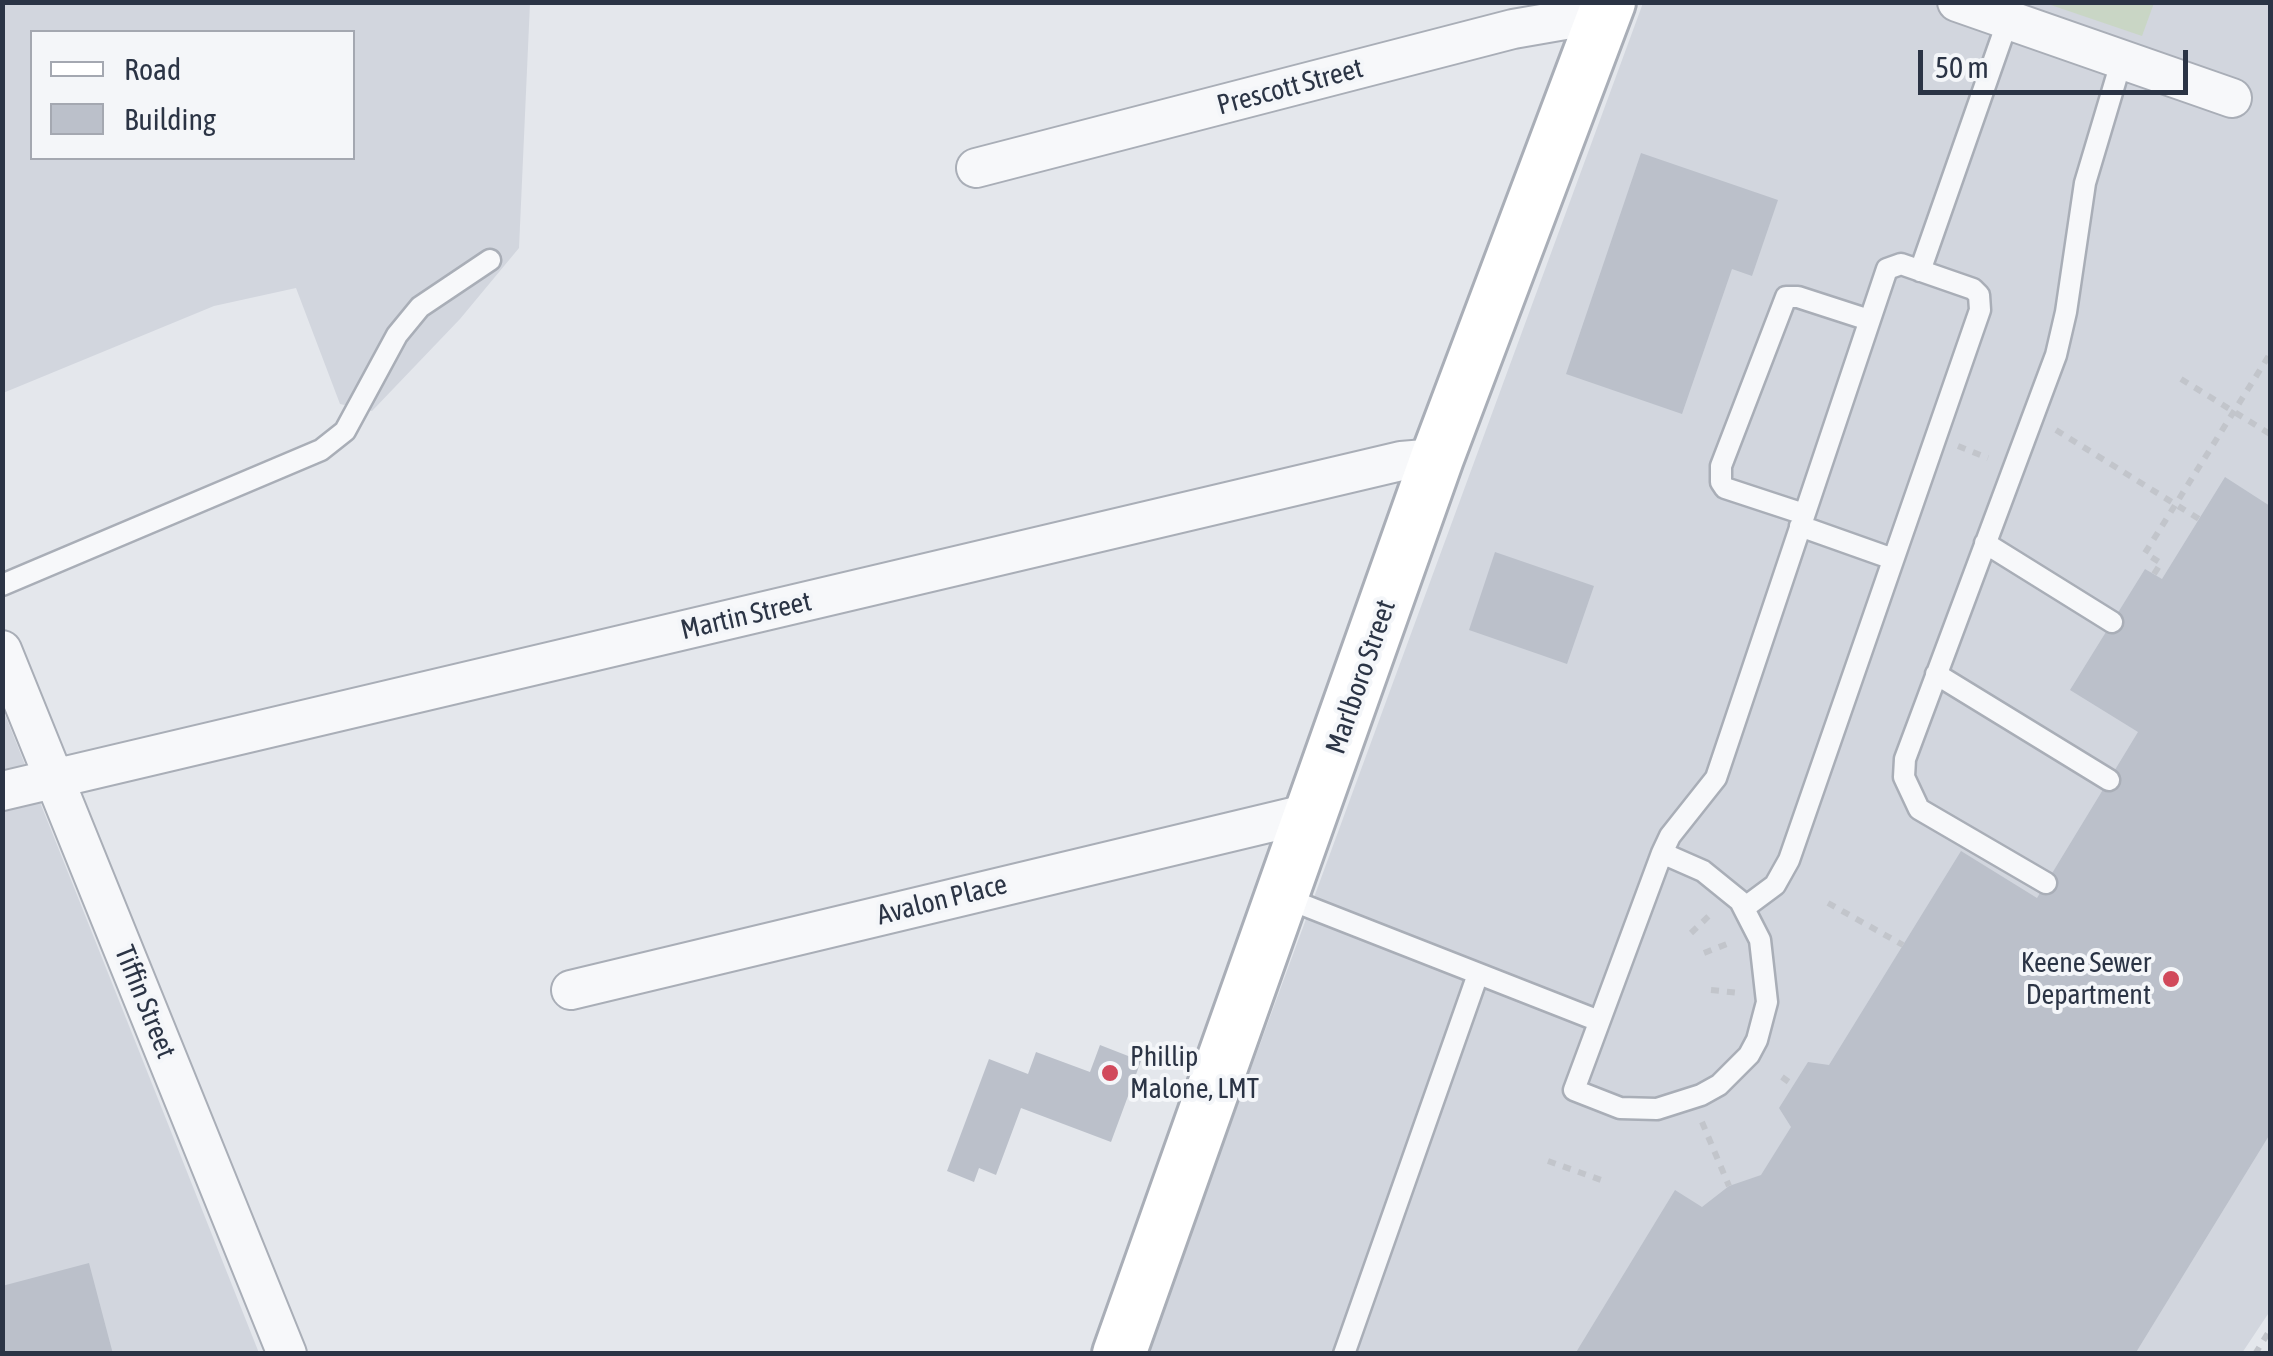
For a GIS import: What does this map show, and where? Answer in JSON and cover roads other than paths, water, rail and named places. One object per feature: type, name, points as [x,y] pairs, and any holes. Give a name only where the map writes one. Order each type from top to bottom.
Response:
[{"type":"street","points":[[1957,2],[2232,98]]},
{"type":"street","name":"Prescott Street","points":[[976,168],[1607,8]]},
{"type":"street","name":"Marlboro Street","points":[[1119,1354],[1437,458],[1607,8]]},
{"type":"street","name":"Martin Street","points":[[2,791],[1401,461],[1437,458]]},
{"type":"street","name":"Tiffin Street","points":[[2,650],[286,1354]]},
{"type":"street","name":"Avalon Place","points":[[571,990],[1314,812]]},
{"type":"lane","points":[[1920,270],[2008,20]]},
{"type":"lane","points":[[2046,883],[1919,809],[1904,777],[1905,759],[2060,340],[2084,183],[2122,60]]},
{"type":"lane","points":[[2,585],[321,450],[345,431],[397,335],[420,307],[490,260]]},
{"type":"lane","points":[[1662,852],[1724,886],[1744,908],[1760,940],[1767,1002],[1758,1040],[1743,1064],[1719,1085],[1678,1103],[1638,1111],[1606,1104],[1574,1090],[1662,852],[1679,822],[1716,778],[1886,269],[1901,264],[1974,288],[1981,302],[1789,860],[1774,885],[1744,908]]},
{"type":"lane","points":[[1869,320],[1798,297],[1786,297],[1722,466],[1721,482],[1725,488],[1893,559]]},
{"type":"lane","points":[[1986,543],[2112,622]]},
{"type":"lane","points":[[1936,674],[2110,780]]},
{"type":"lane","points":[[1283,896],[1599,1021]]},
{"type":"lane","points":[[1344,1354],[1478,974]]},
{"type":"place","name":"Keene Sewer Department","points":[[2171,979]]},
{"type":"place","name":"Phillip Malone, LMT","points":[[1110,1073]]}]
